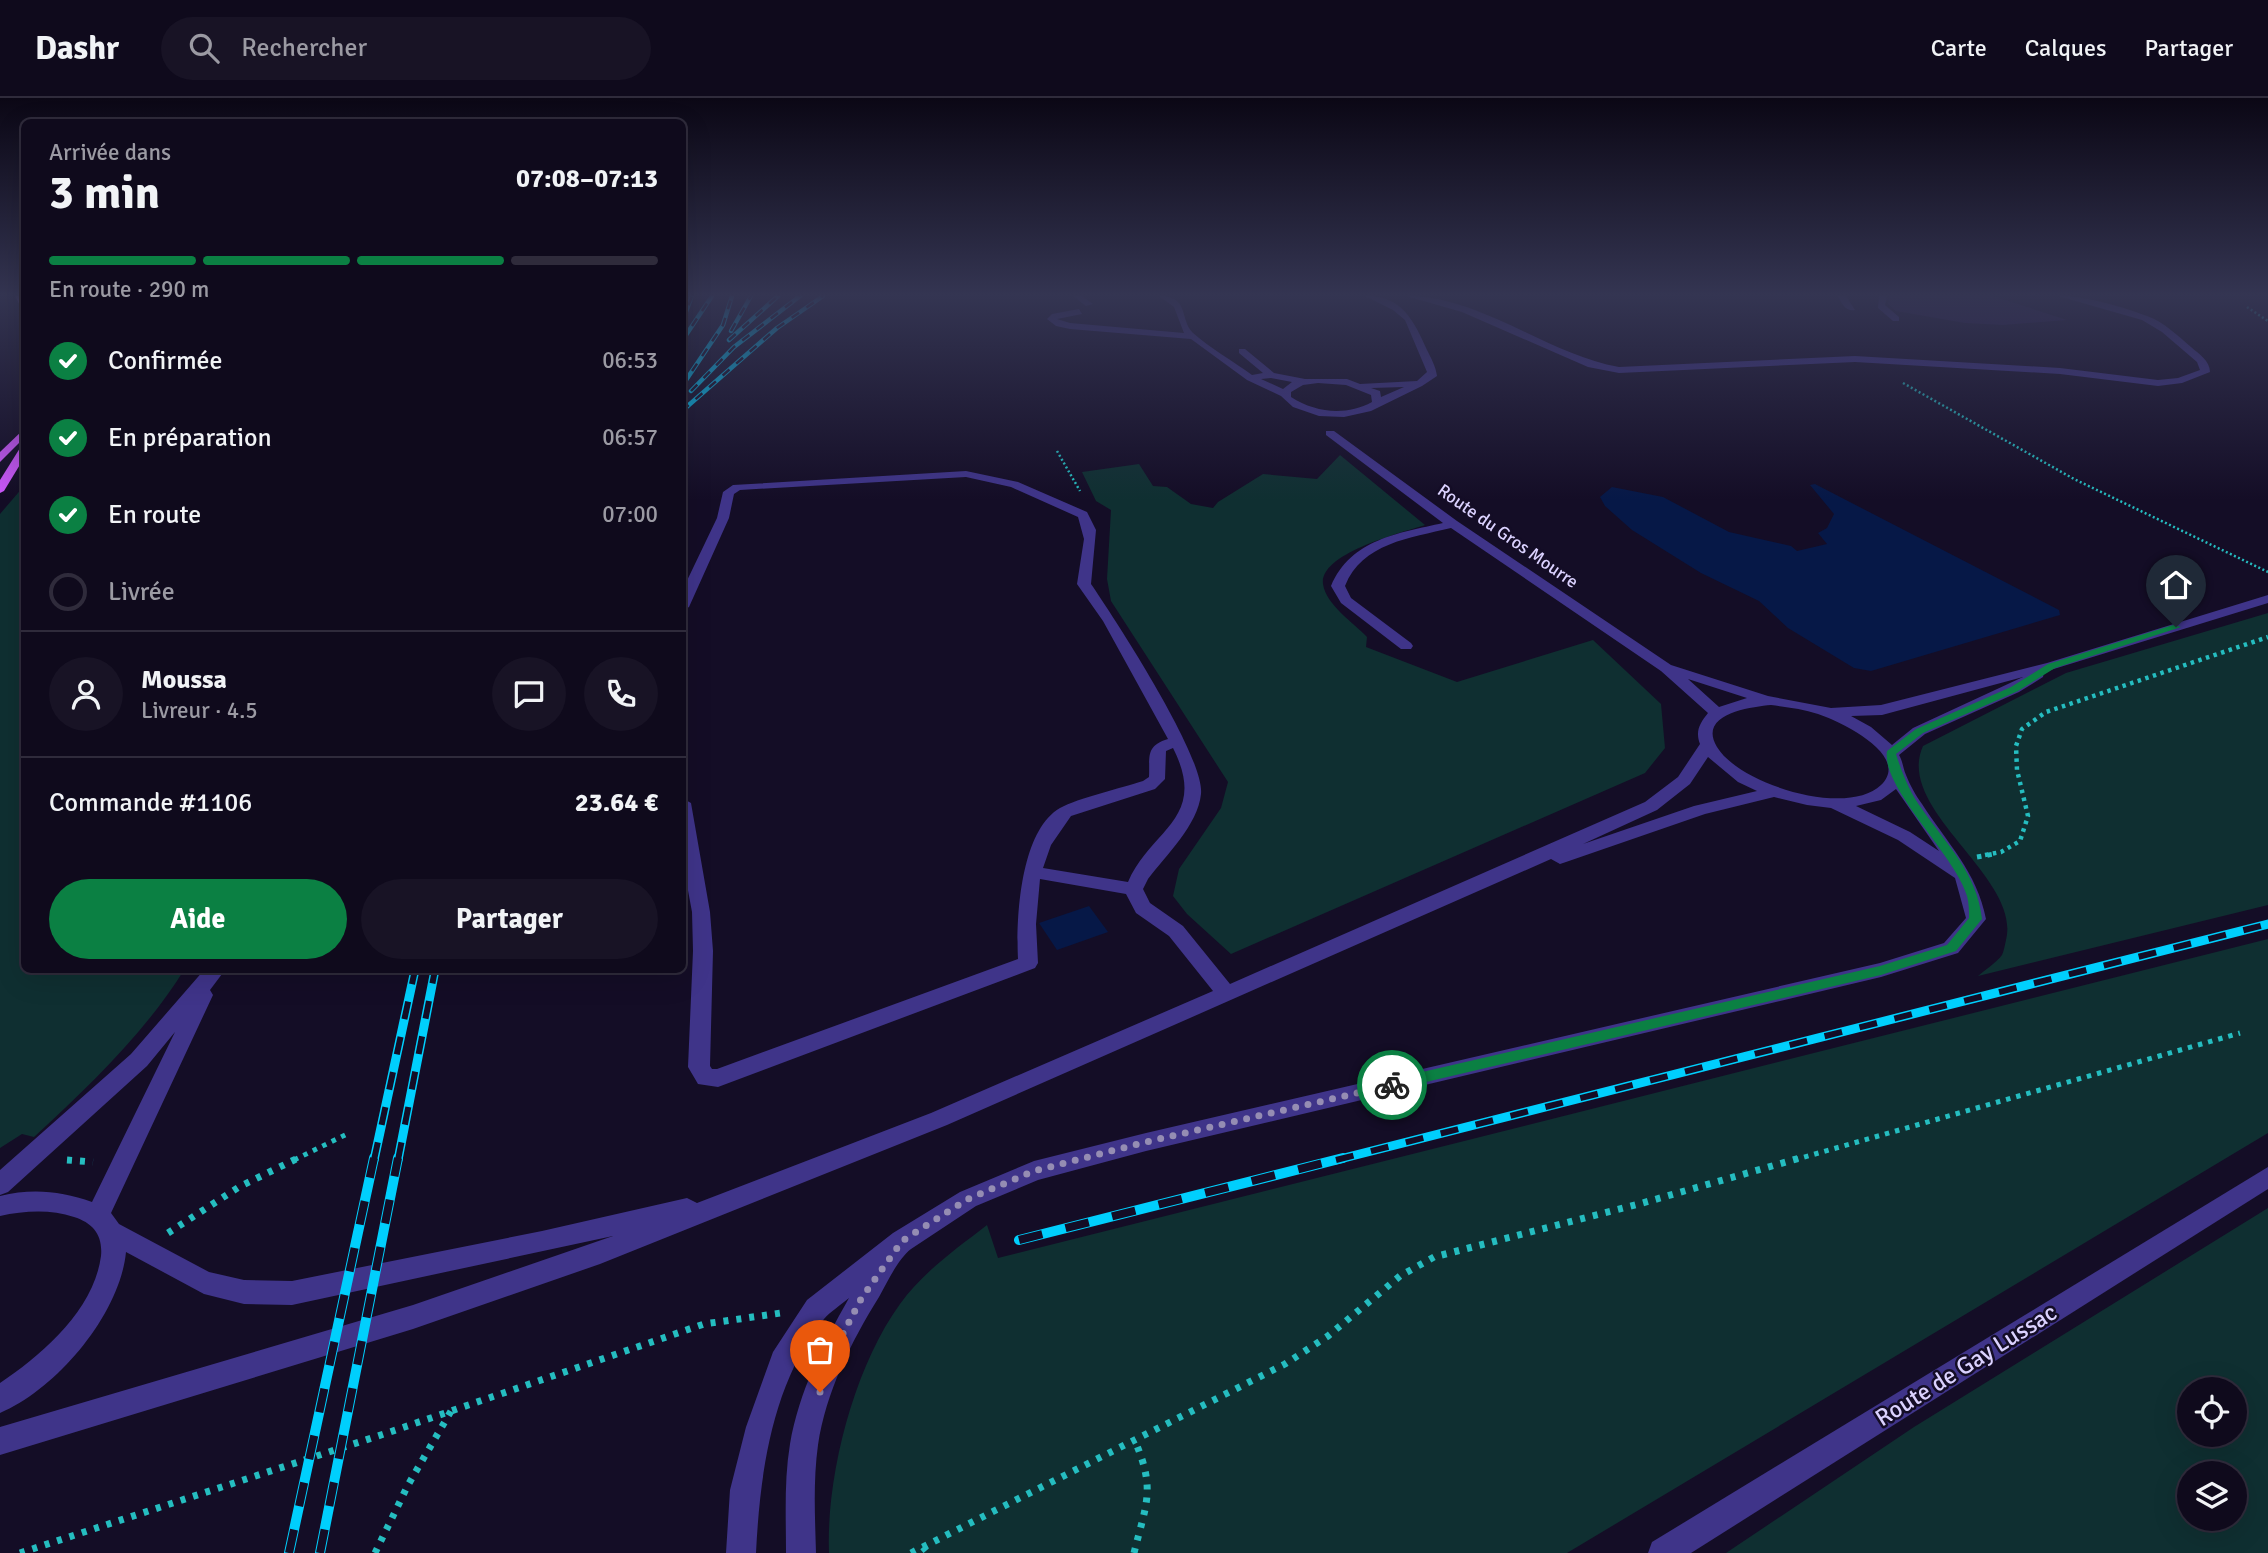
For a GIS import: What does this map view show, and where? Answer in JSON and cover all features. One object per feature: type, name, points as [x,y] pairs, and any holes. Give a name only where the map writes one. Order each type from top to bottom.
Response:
[{"type":"main road","points":[[0,459],[21,435]]},
{"type":"main road","points":[[0,489],[21,455]]},
{"type":"street","points":[[1231,364],[1250,378],[1285,394],[1288,389],[1305,382]]},
{"type":"street","points":[[1258,364],[1271,375]]},
{"type":"street","points":[[1321,427],[1348,413],[1370,408],[1419,384],[1432,376],[1429,364]]},
{"type":"street","points":[[1588,364],[1634,370],[1762,364]]},
{"type":"street","points":[[1944,364],[2060,371],[2158,383],[2187,379],[2205,372],[2204,364]]},
{"type":"street","points":[[1250,378],[1271,375],[1305,382],[1332,380],[1360,385],[1419,384]]},
{"type":"street","points":[[1360,385],[1376,393],[1377,403]]},
{"type":"street","name":"Route du Gros Mourre","points":[[1285,394],[1302,415],[1453,524],[1666,668],[1716,712]]},
{"type":"street","points":[[1294,405],[1319,412],[1348,413]]},
{"type":"street","points":[[686,598],[723,518],[732,488],[744,485],[948,474],[986,476],[1014,484],[1073,509],[1090,523],[1084,584],[1110,621],[1177,742],[1192,779],[1193,796],[1185,818],[1139,877],[1134,889],[1143,908],[1175,931],[1227,994]]},
{"type":"street","points":[[1406,646],[1346,600],[1338,586],[1340,574],[1349,561],[1370,548],[1453,524]]},
{"type":"street","points":[[1829,712],[1882,709],[2051,666],[2268,599]]},
{"type":"street","points":[[1891,753],[1919,731],[2014,689],[2051,666]]},
{"type":"street","name":"Route du Gros Mourre","points":[[1666,668],[1771,700]]},
{"type":"street","points":[[741,1553],[746,1490],[760,1427],[782,1361],[816,1309],[902,1241],[968,1199],[1034,1171],[1159,1139],[1881,970],[1951,948],[1976,919],[1973,895],[1959,868],[1915,808],[1896,772],[1891,753],[1876,737],[1829,712],[1771,700],[1740,703],[1716,712],[1708,721],[1704,732],[1707,744],[1721,761],[1736,773],[1774,792],[1804,800],[1835,803],[1860,801],[1879,795],[1892,785],[1896,772]]},
{"type":"street","points":[[686,826],[701,912],[703,951],[699,1067],[706,1078],[718,1078],[1028,963],[1025,915],[1031,872],[1055,822],[1065,812],[1149,785],[1157,779],[1157,751],[1162,746],[1177,742]]},
{"type":"street","points":[[0,1441],[414,1317],[591,1256],[939,1119],[1480,884],[1650,806],[1684,780],[1707,744]]},
{"type":"street","points":[[1480,884],[1700,810],[1774,792]]},
{"type":"street","points":[[1835,803],[1904,836],[1959,868]]},
{"type":"street","points":[[1031,872],[1134,889]]},
{"type":"street","points":[[0,1185],[139,1060],[212,973]]},
{"type":"street","points":[[0,1399],[60,1352],[89,1317],[107,1284],[114,1256],[104,1223],[122,1163],[214,973]]},
{"type":"street","name":"Route de Gay Lussac","points":[[1663,1553],[2268,1177]]},
{"type":"street","points":[[0,1206],[61,1201],[204,1282],[244,1293],[292,1293],[542,1242],[745,1195]]},
{"type":"street","points":[[801,1553],[801,1471],[813,1413],[835,1349],[845,1329],[861,1299],[902,1241]]},
{"type":"path","points":[[1873,364],[2074,479],[2268,572]]},
{"type":"path","points":[[1959,868],[2001,852],[2020,841],[2028,816],[2017,771],[2016,746],[2022,729],[2046,712],[2268,637]]},
{"type":"path","points":[[911,1553],[926,1550],[1285,1364],[1328,1336],[1400,1276],[1434,1257],[1639,1204],[2240,1033]]},
{"type":"path","points":[[144,1248],[239,1187],[347,1134]]},
{"type":"path","points":[[31,1158],[122,1163]]},
{"type":"path","points":[[20,1553],[704,1324],[816,1309]]},
{"type":"path","points":[[375,1553],[408,1485],[452,1410]]},
{"type":"path","points":[[1134,1553],[1149,1491],[1147,1469],[1135,1441]]},
{"type":"green space","points":[[1340,455],[1425,525],[1348,554],[1325,573],[1325,592],[1335,606],[1367,637],[1366,647],[1457,682],[1593,640],[1661,704],[1665,748],[1645,773],[1231,954],[1187,914],[1173,896],[1179,869],[1221,808],[1228,782],[1111,601],[1107,579],[1111,510],[1096,501],[1082,472],[1139,464],[1153,486],[1167,487],[1191,504],[1213,508],[1218,502],[1263,474],[1317,479]]},
{"type":"green space","points":[[21,490],[21,973],[182,973],[133,1038],[75,1098],[34,1137],[22,1134],[0,1148],[0,514]]},
{"type":"green space","points":[[2268,613],[2268,905],[1978,976],[2002,955],[2006,940],[2006,916],[1996,892],[1941,819],[1926,794],[1919,770],[1923,746],[2066,673]]},
{"type":"green space","points":[[2268,939],[2268,1133],[1567,1553],[829,1553],[832,1490],[838,1457],[846,1423],[869,1359],[909,1292],[940,1262],[987,1225],[998,1258]]},
{"type":"green space","points":[[2268,1208],[2268,1553],[1726,1553],[1914,1427]]},
{"type":"water","points":[[1815,484],[2059,610],[2060,615],[1871,671],[1854,668],[1788,628],[1759,601],[1701,573],[1632,530],[1605,506],[1600,497],[1612,487],[1663,497],[1729,532],[1791,546],[1797,551],[1827,544],[1818,533],[1827,528],[1834,514],[1810,485]]},
{"type":"water","points":[[1089,906],[1108,932],[1057,950],[1039,923]]},
{"type":"railway","points":[[686,380],[697,364]]},
{"type":"railway","points":[[691,391],[717,364]]},
{"type":"railway","points":[[686,408],[736,364]]},
{"type":"railway","points":[[1336,1160],[2268,924]]},
{"type":"railway","points":[[374,1160],[414,973]]},
{"type":"railway","points":[[398,1160],[434,973]]},
{"type":"railway","points":[[289,1553],[374,1158]]},
{"type":"railway","points":[[320,1553],[398,1158]]},
{"type":"railway","points":[[1019,1240],[1343,1158]]},
{"type":"way so far","points":[[820,1392],[835,1349],[861,1299],[902,1241],[968,1199],[1034,1171],[1392,1085]]},
{"type":"route","points":[[1392,1085],[1881,970],[1951,948],[1976,919],[1973,895],[1947,849],[1915,808],[1896,772],[1891,753],[1919,731],[2014,689],[2051,666],[2176,627]]}]
